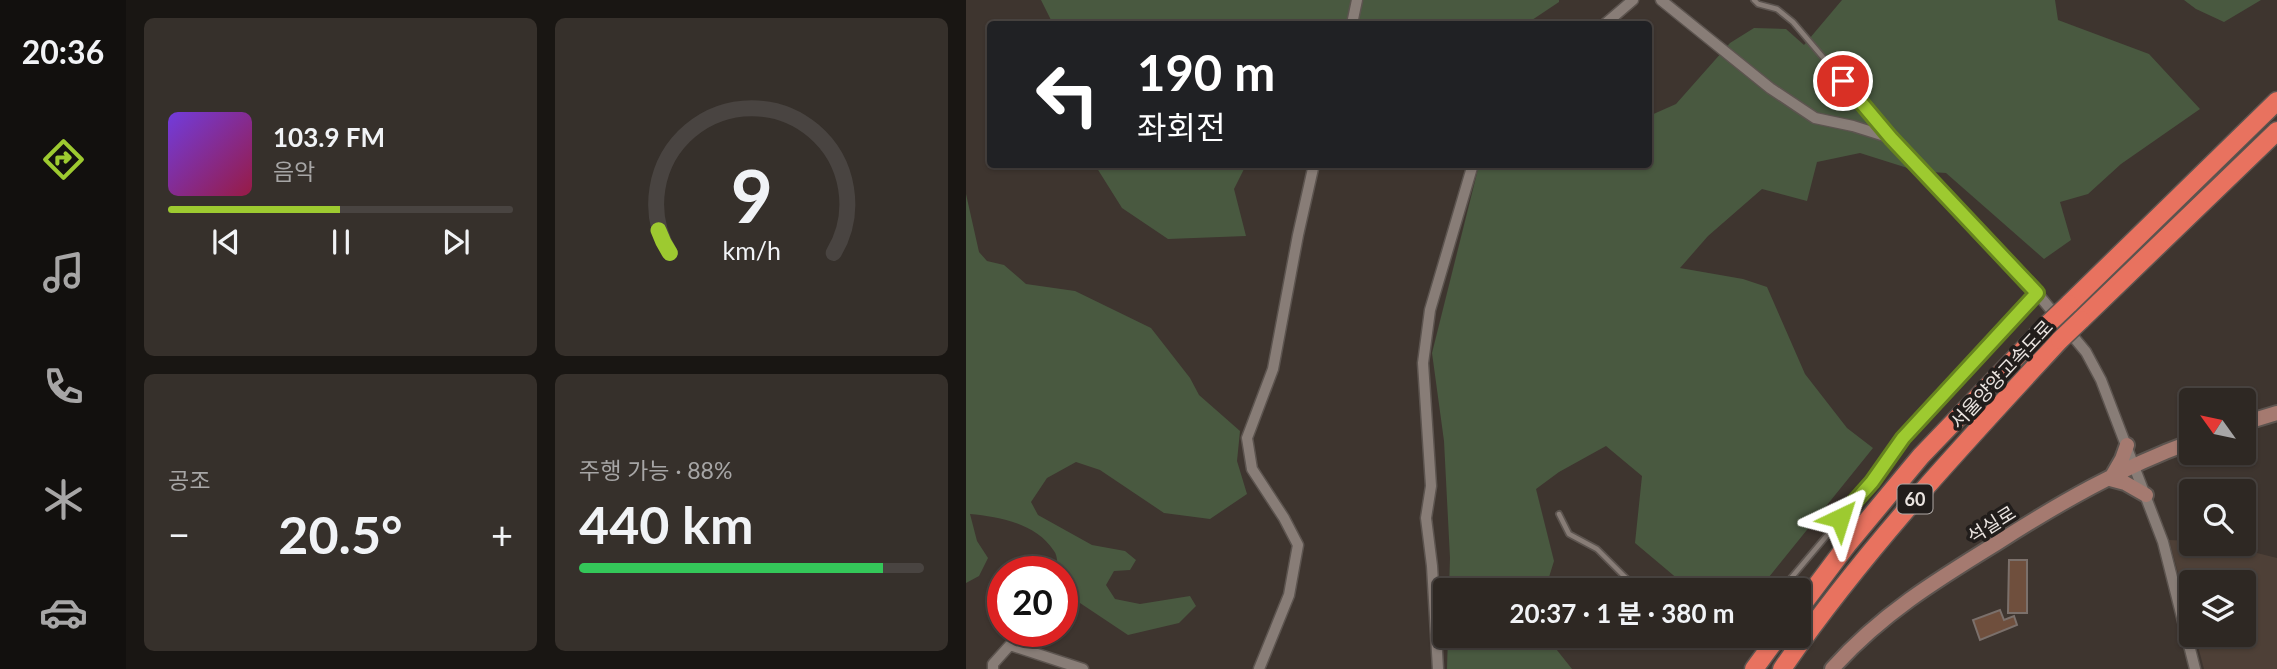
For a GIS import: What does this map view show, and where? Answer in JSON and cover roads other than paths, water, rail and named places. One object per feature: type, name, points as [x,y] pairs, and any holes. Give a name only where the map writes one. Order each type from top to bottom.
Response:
[{"type":"highway","name":"서울양양고속도로","points":[[1811,593],[1921,456],[2068,304],[2277,102]]},
{"type":"highway","name":"서울양양고속도로","points":[[1782,669],[1856,568],[1928,483],[2060,340],[2277,131]]},
{"type":"highway","points":[[1754,669],[1769,648]]},
{"type":"main road","points":[[2256,419],[2277,413]]},
{"type":"main road","points":[[2127,444],[2110,479],[2125,483],[2146,495]]},
{"type":"main road","name":"석실로","points":[[1832,669],[1893,610],[2070,497],[2179,447]]},
{"type":"street","points":[[1353,21],[1357,0]]},
{"type":"street","points":[[1608,21],[1633,0]]},
{"type":"street","points":[[1661,0],[1770,88],[1815,118],[1891,138],[2037,293],[2086,352],[2101,380],[2136,466],[2163,542],[2195,669]]},
{"type":"street","points":[[1259,669],[1289,595],[1298,545],[1252,469],[1247,438],[1273,369],[1313,168]]},
{"type":"street","points":[[1438,669],[1432,566],[1426,518],[1431,486],[1423,363],[1430,310],[1472,168]]},
{"type":"street","points":[[993,669],[993,664],[1010,645],[1083,669]]},
{"type":"lane","points":[[1754,0],[1758,4],[1777,9],[1793,22],[1891,138]]},
{"type":"lane","points":[[1791,578],[1872,482],[1903,438],[2037,293]]},
{"type":"lane","points":[[1559,514],[1569,534],[1597,549],[1625,577]]}]
